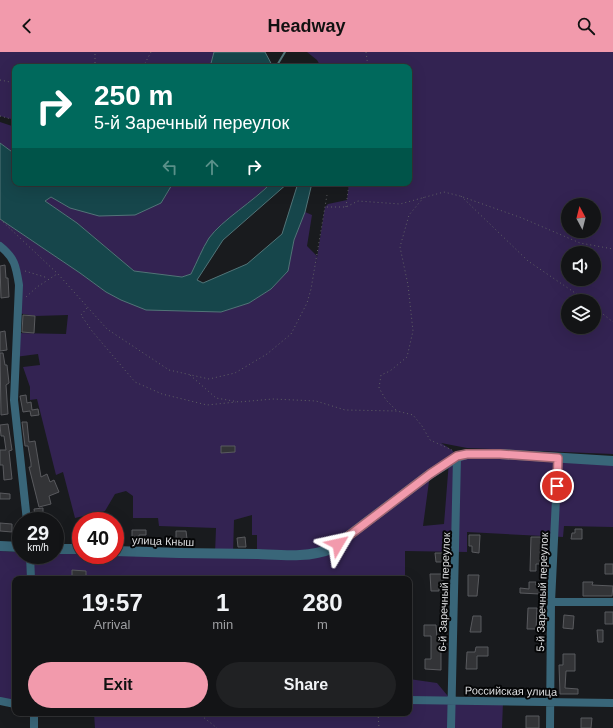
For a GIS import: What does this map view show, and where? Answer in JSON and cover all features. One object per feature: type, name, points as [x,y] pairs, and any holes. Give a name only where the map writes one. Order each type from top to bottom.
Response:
[{"type":"street","points":[[0,246],[11,255],[16,268],[19,285],[14,400],[26,512]]},
{"type":"street","points":[[457,456],[467,454],[500,454],[613,461]]},
{"type":"street","name":"улица Кныш","points":[[124,551],[303,555],[326,551],[379,514],[430,474],[457,456]]},
{"type":"street","name":"6-й Заречный переулок","points":[[451,728],[457,456]]},
{"type":"street","name":"5-й Заречный переулок","points":[[550,728],[551,602],[558,458]]},
{"type":"street","points":[[0,546],[12,547]]},
{"type":"street","points":[[30,564],[31,576]]},
{"type":"street","points":[[551,602],[613,602]]},
{"type":"street","points":[[0,700],[12,703]]},
{"type":"street","name":"Российская улица","points":[[412,700],[613,703]]},
{"type":"street","points":[[34,716],[34,728]]},
{"type":"path","points":[[94,64],[95,52]]},
{"type":"path","points":[[145,64],[151,52]]},
{"type":"path","points":[[366,52],[368,64]]},
{"type":"path","points":[[0,80],[12,82]]},
{"type":"path","points":[[0,116],[12,119]]},
{"type":"path","points":[[346,207],[349,186]]},
{"type":"path","points":[[325,207],[346,207],[358,201],[400,204],[444,192],[460,196],[522,218],[580,243],[613,249]]},
{"type":"path","points":[[0,220],[58,274],[107,329],[169,370],[209,379],[235,373],[267,354],[291,334],[307,303],[327,195]]},
{"type":"path","points":[[460,196],[528,261],[577,294]]},
{"type":"path","points":[[397,411],[386,400],[379,388],[381,375],[390,371],[407,357],[413,330],[408,285],[400,247],[409,215],[424,197]]},
{"type":"path","points":[[16,268],[49,279]]},
{"type":"path","points":[[18,306],[37,287],[58,274]]},
{"type":"path","points":[[88,307],[81,315],[92,331],[135,382],[162,394],[207,405],[273,399],[316,401],[345,410],[397,411],[413,415],[422,426],[430,440],[452,450],[457,456]]},
{"type":"path","points":[[601,313],[613,322]]},
{"type":"path","points":[[189,375],[216,398],[239,402]]},
{"type":"path","points":[[202,716],[217,728]]},
{"type":"path","points":[[378,716],[379,728]]},
{"type":"shaded area","points":[[0,52],[214,52],[211,64],[12,64],[12,119],[0,116]]},
{"type":"shaded area","points":[[307,52],[613,52],[613,454],[467,448],[441,443],[452,450],[457,456],[613,461],[613,527],[564,526],[563,537],[467,532],[467,552],[405,551],[405,576],[31,576],[30,564],[64,564],[64,549],[72,549],[72,564],[124,564],[124,555],[215,554],[216,528],[159,526],[158,518],[133,518],[133,496],[126,491],[115,494],[105,511],[73,512],[63,472],[56,475],[37,399],[30,400],[30,387],[23,367],[40,365],[38,354],[15,357],[16,333],[66,334],[68,315],[35,316],[18,313],[16,268],[0,246],[0,219],[106,292],[221,312],[249,303],[271,289],[288,271],[294,240],[305,212],[312,215],[307,246],[317,256],[316,264],[325,207],[328,204],[347,200],[349,186],[412,186],[412,64],[319,64],[317,60]],"holes":[[[449,461],[444,524],[423,526],[430,474]],[[252,515],[252,535],[257,535],[257,554],[233,554],[234,520]]]},
{"type":"shaded area","points":[[0,122],[12,126],[12,152],[0,143]]},
{"type":"shaded area","points":[[171,186],[268,186],[210,238],[191,274],[182,277],[134,271],[77,223],[45,201],[51,197],[70,208],[161,203]]},
{"type":"shaded area","points":[[0,551],[12,552],[12,564],[27,564],[28,576],[12,576],[12,701],[0,698]]},
{"type":"shaded area","points":[[412,679],[437,683],[452,701],[503,702],[502,728],[95,728],[94,716],[412,716]]},
{"type":"water","points":[[214,52],[265,52],[271,64],[211,64]]},
{"type":"water","points":[[0,143],[12,152],[12,186],[171,186],[161,203],[135,215],[99,216],[70,208],[51,197],[45,201],[77,223],[134,271],[182,277],[191,274],[209,238],[222,224],[268,186],[285,186],[223,240],[197,280],[203,283],[247,264],[282,234],[297,186],[311,186],[305,212],[294,240],[288,271],[271,289],[249,303],[221,312],[146,310],[121,300],[106,292],[0,219]]},
{"type":"building","points":[[5,265],[6,278],[8,278],[9,297],[1,298],[0,266]]},
{"type":"building","points":[[23,315],[35,316],[34,333],[22,332]]},
{"type":"building","points":[[5,331],[7,350],[0,351],[0,332]]},
{"type":"building","points":[[0,353],[3,353],[5,365],[7,365],[9,383],[6,385],[8,414],[1,415]]},
{"type":"building","points":[[26,395],[27,403],[31,402],[32,410],[38,409],[39,415],[31,416],[30,411],[23,412],[20,396]]},
{"type":"building","points":[[22,422],[27,422],[29,442],[35,441],[41,477],[47,474],[50,482],[54,480],[59,492],[49,496],[51,504],[39,507],[29,467],[31,467],[31,463],[28,446],[25,446]]},
{"type":"building","points":[[8,424],[12,450],[9,451],[12,479],[4,480],[3,465],[0,465],[0,450],[6,450],[4,436],[1,436],[0,425]]},
{"type":"building","points":[[221,446],[235,446],[235,452],[221,453]]},
{"type":"building","points":[[0,493],[10,494],[10,499],[0,499]]},
{"type":"building","points":[[43,508],[43,512],[34,512],[34,509]]},
{"type":"building","points":[[0,523],[12,524],[12,532],[0,531]]},
{"type":"building","points":[[575,529],[582,529],[582,539],[571,539],[572,533],[575,533]]},
{"type":"building","points":[[132,530],[146,530],[146,535],[139,535],[139,541],[132,541]]},
{"type":"building","points":[[176,531],[186,531],[187,539],[176,540]]},
{"type":"building","points":[[469,535],[480,535],[479,553],[472,552],[472,546],[469,546]]},
{"type":"building","points":[[245,537],[246,547],[238,547],[237,538]]},
{"type":"building","points":[[531,537],[541,537],[540,564],[536,564],[536,571],[530,571]]},
{"type":"building","points":[[435,553],[443,553],[444,562],[436,562]]},
{"type":"building","points":[[605,564],[613,564],[613,574],[605,574]]},
{"type":"building","points":[[72,570],[86,571],[86,576],[72,576]]},
{"type":"building","points":[[430,574],[443,574],[443,582],[439,582],[439,591],[431,591]]},
{"type":"building","points":[[468,575],[479,575],[477,596],[468,596]]},
{"type":"building","points":[[529,582],[536,582],[536,585],[540,585],[540,594],[520,593],[520,588],[529,589]]},
{"type":"building","points":[[583,582],[593,582],[592,585],[613,586],[612,596],[583,596]]},
{"type":"building","points":[[528,608],[537,608],[536,629],[527,629]]},
{"type":"building","points":[[605,612],[613,612],[613,624],[605,624]]},
{"type":"building","points":[[564,615],[574,616],[573,629],[563,628]]},
{"type":"building","points":[[473,616],[481,616],[481,632],[470,632]]},
{"type":"building","points":[[424,625],[436,625],[437,638],[444,638],[444,650],[441,650],[441,670],[425,669],[425,659],[431,659],[431,636],[424,636]]},
{"type":"building","points":[[597,630],[603,630],[603,642],[598,642]]},
{"type":"building","points":[[476,647],[488,647],[488,656],[477,656],[477,669],[466,669],[467,652],[475,652]]},
{"type":"building","points":[[563,654],[575,654],[575,671],[566,671],[565,688],[578,689],[578,694],[560,694],[559,665],[563,665]]},
{"type":"building","points":[[526,716],[539,716],[539,728],[526,728]]},
{"type":"building","points":[[581,718],[592,718],[591,728],[581,728]]},
{"type":"waterway","points":[[278,64],[285,52]]},
{"type":"route","points":[[338,544],[430,474],[457,456],[467,454],[500,454],[558,458],[557,486]]}]
